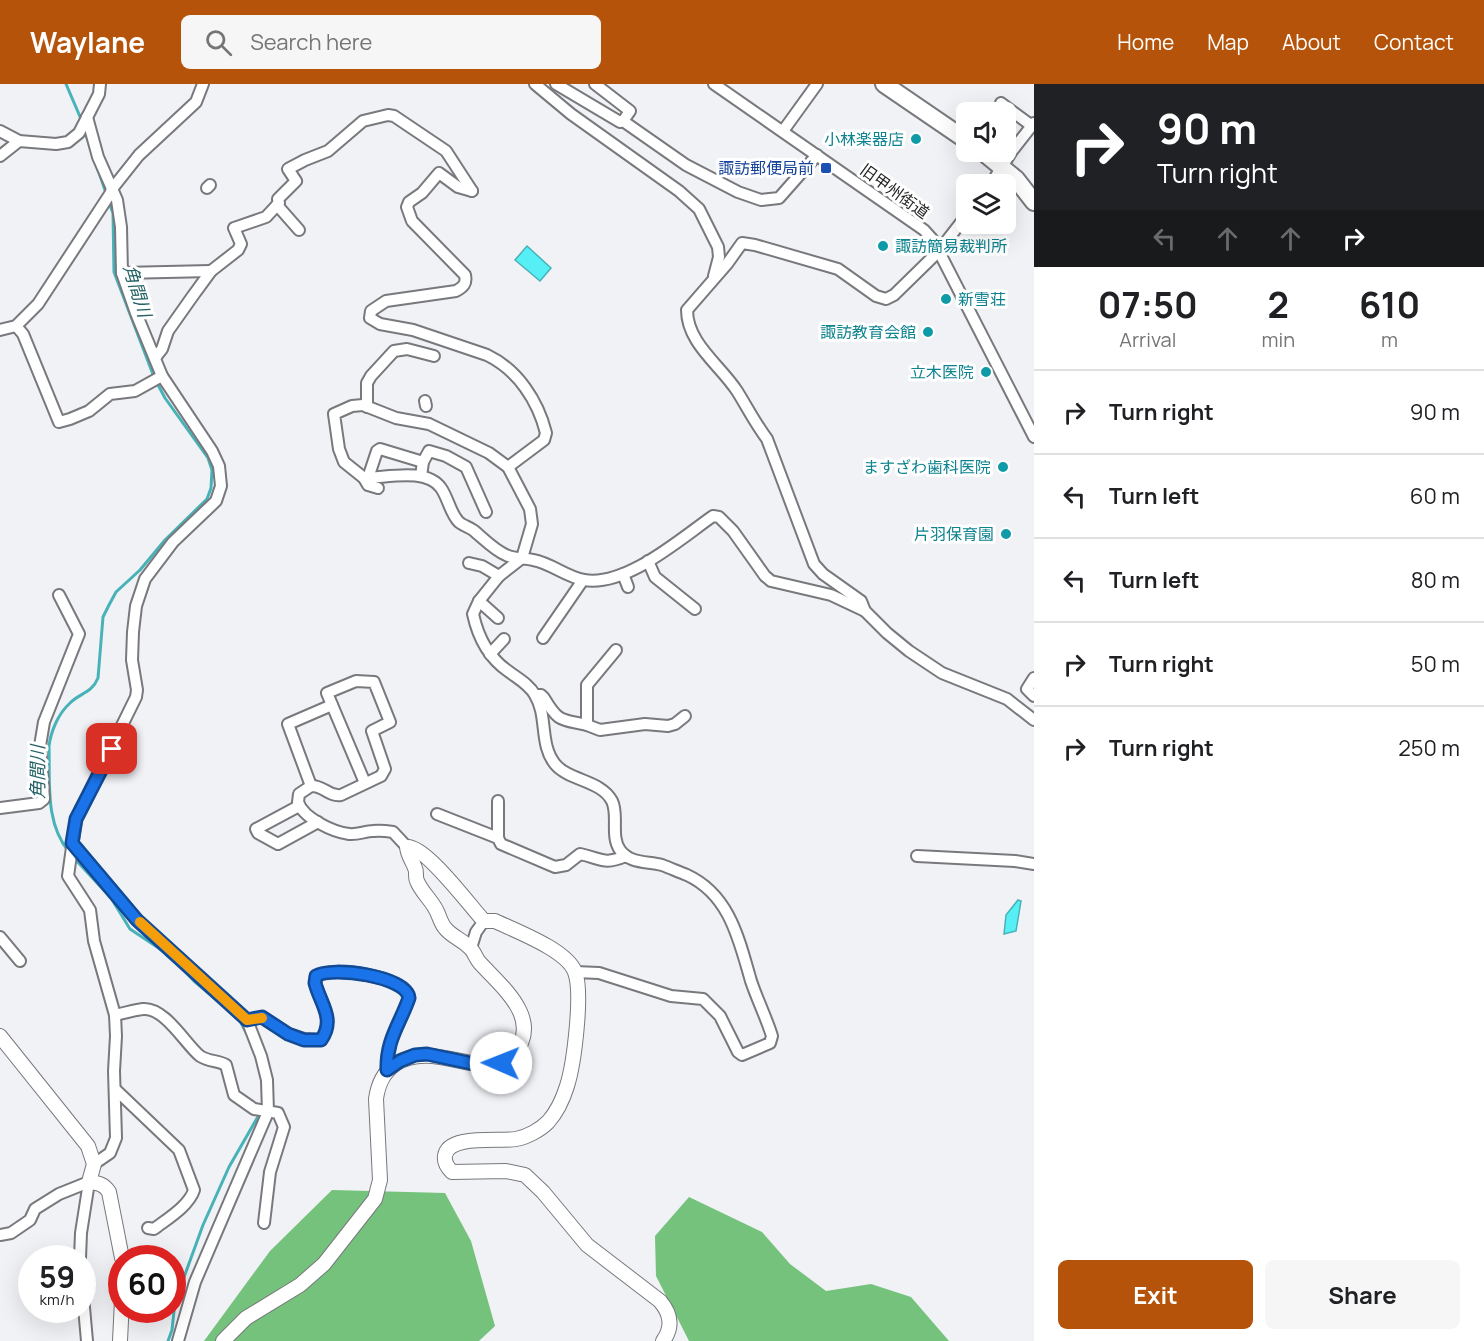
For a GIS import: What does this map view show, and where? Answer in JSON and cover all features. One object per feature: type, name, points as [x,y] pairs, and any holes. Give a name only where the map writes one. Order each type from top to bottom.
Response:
[{"type":"highway","points":[[884,84],[956,133]]},
{"type":"highway","points":[[997,162],[1022,186],[1034,202]]},
{"type":"main road","points":[[223,1341],[246,1318],[300,1285],[324,1264],[375,1199],[380,1180],[376,1099],[377,1089],[387,1070],[415,1055],[427,1054],[484,1066],[501,1063],[512,1056],[521,1043],[524,1030],[518,1006],[506,989],[478,962],[471,948],[446,930],[437,909],[416,880],[416,869],[407,847],[412,846],[431,860],[484,921],[495,921],[542,944],[563,957],[575,972],[579,1012],[568,1084],[560,1104],[547,1123],[530,1135],[515,1139],[453,1144],[445,1153],[449,1169],[452,1172],[506,1171],[525,1175],[543,1192],[587,1245],[660,1301],[667,1309],[670,1320],[669,1331],[663,1341]]},
{"type":"main road","points":[[0,1036],[88,1146],[93,1164],[89,1182],[98,1183],[106,1187],[109,1192],[119,1245]]},
{"type":"main road","points":[[120,1341],[121,1323]]},
{"type":"street","points":[[0,131],[19,141],[56,144],[68,142],[80,132],[99,94],[100,84]]},
{"type":"street","points":[[0,330],[16,326],[38,304],[109,195],[139,155],[196,102],[203,84]]},
{"type":"street","points":[[535,84],[571,114],[679,191],[699,209],[718,247],[719,257],[714,276]]},
{"type":"street","points":[[556,84],[590,106],[620,122],[623,121],[686,165],[738,192],[760,200],[779,198],[817,155]]},
{"type":"street","points":[[595,84],[630,111],[623,121]]},
{"type":"street","name":"旧甲州街道","points":[[714,84],[924,230],[933,240],[1034,437]]},
{"type":"street","points":[[783,130],[817,84]]},
{"type":"street","points":[[997,174],[1033,125],[1016,113]]},
{"type":"street","points":[[155,358],[162,349],[168,332],[211,272],[238,250],[241,244],[234,228],[266,217],[277,205],[278,199],[296,181],[288,170],[328,151],[359,123],[370,118],[394,116],[446,151],[472,191],[458,187],[439,174],[422,193],[409,202],[407,207],[412,221],[465,275],[466,280],[463,287],[456,291],[387,301],[371,311],[370,318],[380,324],[413,330],[487,355],[517,376],[530,393],[546,433],[544,440],[508,467]]},
{"type":"street","points":[[87,118],[109,195],[117,200],[121,227],[122,273],[155,358],[157,379],[212,451],[219,466],[220,486],[216,501],[173,542],[145,579],[136,606],[134,632],[132,660],[136,697],[76,819],[68,876],[90,910],[94,941],[116,1015],[114,1071],[116,1138],[110,1153],[93,1164]]},
{"type":"street","points":[[0,156],[19,141]]},
{"type":"street","points":[[277,205],[299,230]]},
{"type":"street","points":[[865,611],[861,601],[823,574],[814,564],[767,439],[736,391],[695,339],[687,321],[687,309],[727,264],[742,243],[838,269],[876,296],[886,299],[894,295],[938,252],[956,229]]},
{"type":"street","points":[[122,273],[211,272]]},
{"type":"street","points":[[16,326],[23,334],[58,422],[89,411],[110,394],[135,391],[157,379]]},
{"type":"street","points":[[367,407],[367,383],[394,351],[407,349],[434,356]]},
{"type":"street","points":[[378,488],[368,485],[366,478],[344,462],[339,449],[334,414],[352,406],[367,407],[396,418],[437,427],[489,453],[508,467],[530,509],[532,524]]},
{"type":"street","points":[[366,478],[377,451],[380,449],[423,462]]},
{"type":"street","points":[[421,476],[423,462],[429,451],[466,466],[486,512]]},
{"type":"street","points":[[366,478],[393,475],[421,476],[437,483],[458,522],[471,528],[506,555],[535,560],[583,580],[599,580],[623,574],[648,561],[713,516],[719,517],[733,531],[771,581],[831,595],[865,611],[887,633],[942,673],[1007,699],[1033,716]]},
{"type":"street","points":[[539,514],[532,524],[522,558],[499,576],[479,601],[473,614],[481,639],[500,665],[524,682],[536,695],[544,722],[545,741],[556,766],[592,784],[611,800],[614,807],[619,848],[626,856],[690,876],[716,896],[730,916],[739,938],[772,1036],[770,1043],[742,1055],[738,1052],[720,1016],[703,999],[671,996],[599,973],[575,972]]},
{"type":"street","points":[[648,561],[655,577],[695,609]]},
{"type":"street","points":[[470,563],[482,566],[499,576]]},
{"type":"street","points":[[623,574],[628,587]]},
{"type":"street","points":[[543,638],[583,580]]},
{"type":"street","points":[[0,808],[39,803],[44,799],[40,746],[44,722],[80,634],[59,595]]},
{"type":"street","points":[[479,601],[498,618]]},
{"type":"street","points":[[490,654],[504,639]]},
{"type":"street","points":[[586,725],[587,685],[616,650]]},
{"type":"street","points":[[1033,675],[1026,689],[1034,696]]},
{"type":"street","points":[[364,783],[327,693],[356,681],[374,682],[390,722],[372,731],[385,769],[381,776],[341,795],[335,796],[322,787],[311,786],[299,794],[299,806],[318,822],[347,834],[375,830],[393,832],[407,847]]},
{"type":"street","points":[[536,695],[544,698],[553,713],[560,719],[600,730],[645,724],[668,726],[675,724],[684,716]]},
{"type":"street","points":[[311,786],[288,724],[332,705]]},
{"type":"street","points":[[498,801],[498,838],[501,844],[555,867],[566,865],[580,854],[606,862],[626,856]]},
{"type":"street","points":[[299,806],[256,828],[258,833],[278,844],[318,822]]},
{"type":"street","points":[[437,814],[498,838]]},
{"type":"street","points":[[72,845],[137,920],[247,1020],[261,1056],[267,1080],[267,1112],[195,1282],[178,1341]]},
{"type":"street","points":[[916,856],[1034,864]]},
{"type":"street","points":[[471,948],[476,932],[484,921]]},
{"type":"street","points":[[0,937],[20,961]]},
{"type":"street","points":[[247,1020],[262,1017],[288,1034],[304,1040],[321,1040],[327,1029],[327,1020],[325,1006],[315,983],[316,976],[327,972],[384,977],[404,988],[409,998],[393,1031],[387,1058],[387,1070]]},
{"type":"street","points":[[116,1015],[145,1009],[172,1023],[201,1057],[226,1065],[234,1095],[255,1109],[278,1113],[284,1127],[270,1172],[264,1223]]},
{"type":"street","points":[[115,1089],[179,1150],[194,1190],[192,1196],[166,1220],[154,1229],[148,1228]]},
{"type":"street","points":[[0,1235],[11,1233],[30,1220],[35,1209],[59,1194],[89,1182]]},
{"type":"street","points":[[81,1245],[89,1182]]},
{"type":"street","points":[[85,1323],[87,1341]]},
{"type":"green space","points":[[332,1190],[445,1193],[471,1241],[495,1326],[479,1341],[204,1341],[270,1251]]},
{"type":"green space","points":[[689,1197],[762,1232],[790,1264],[826,1291],[871,1284],[911,1297],[949,1341],[689,1341],[656,1276],[655,1236]]},
{"type":"water","points":[[527,246],[551,268],[540,281],[515,260]]},
{"type":"water","points":[[1018,900],[1021,901],[1016,931],[1004,934],[1006,915]]},
{"type":"waterway","name":"角間川","points":[[66,84],[81,119]]},
{"type":"waterway","name":"角間川","points":[[84,129],[106,193]]},
{"type":"waterway","name":"角間川","points":[[109,203],[113,213],[114,272],[154,377]]},
{"type":"waterway","name":"角間川","points":[[69,852],[56,828],[50,802],[49,746],[53,729],[66,707],[92,687],[98,678],[103,617],[116,592],[207,499],[211,488],[212,470],[208,458],[165,398],[157,383]]},
{"type":"waterway","name":"角間川","points":[[73,857],[111,898],[130,929],[166,953]]},
{"type":"waterway","name":"角間川","points":[[173,959],[194,981],[239,1019],[249,1038]]},
{"type":"waterway","name":"角間川","points":[[168,1341],[172,1330],[175,1302],[203,1225],[229,1167],[260,1113]]},
{"type":"slow traffic","points":[[140,922],[247,1020],[262,1018]]},
{"type":"place","name":"小林楽器店","points":[[916,139]]},
{"type":"place","name":"諏訪郵便局前","points":[[826,168]]},
{"type":"place","name":"諏訪簡易裁判所","points":[[883,246]]},
{"type":"place","name":"新雪荘","points":[[946,299]]},
{"type":"place","name":"諏訪教育会館","points":[[928,332]]},
{"type":"place","name":"立木医院","points":[[986,372]]},
{"type":"place","name":"ますざわ歯科医院","points":[[1003,467]]},
{"type":"place","name":"片羽保育園","points":[[1006,534]]},
{"type":"route","points":[[112,749],[76,819],[72,843],[137,920],[247,1020],[262,1017],[288,1034],[304,1040],[321,1040],[327,1029],[327,1015],[316,990],[316,976],[327,972],[384,977],[404,988],[409,998],[393,1031],[387,1058],[387,1070],[415,1055],[427,1054],[484,1066],[501,1063]]}]
